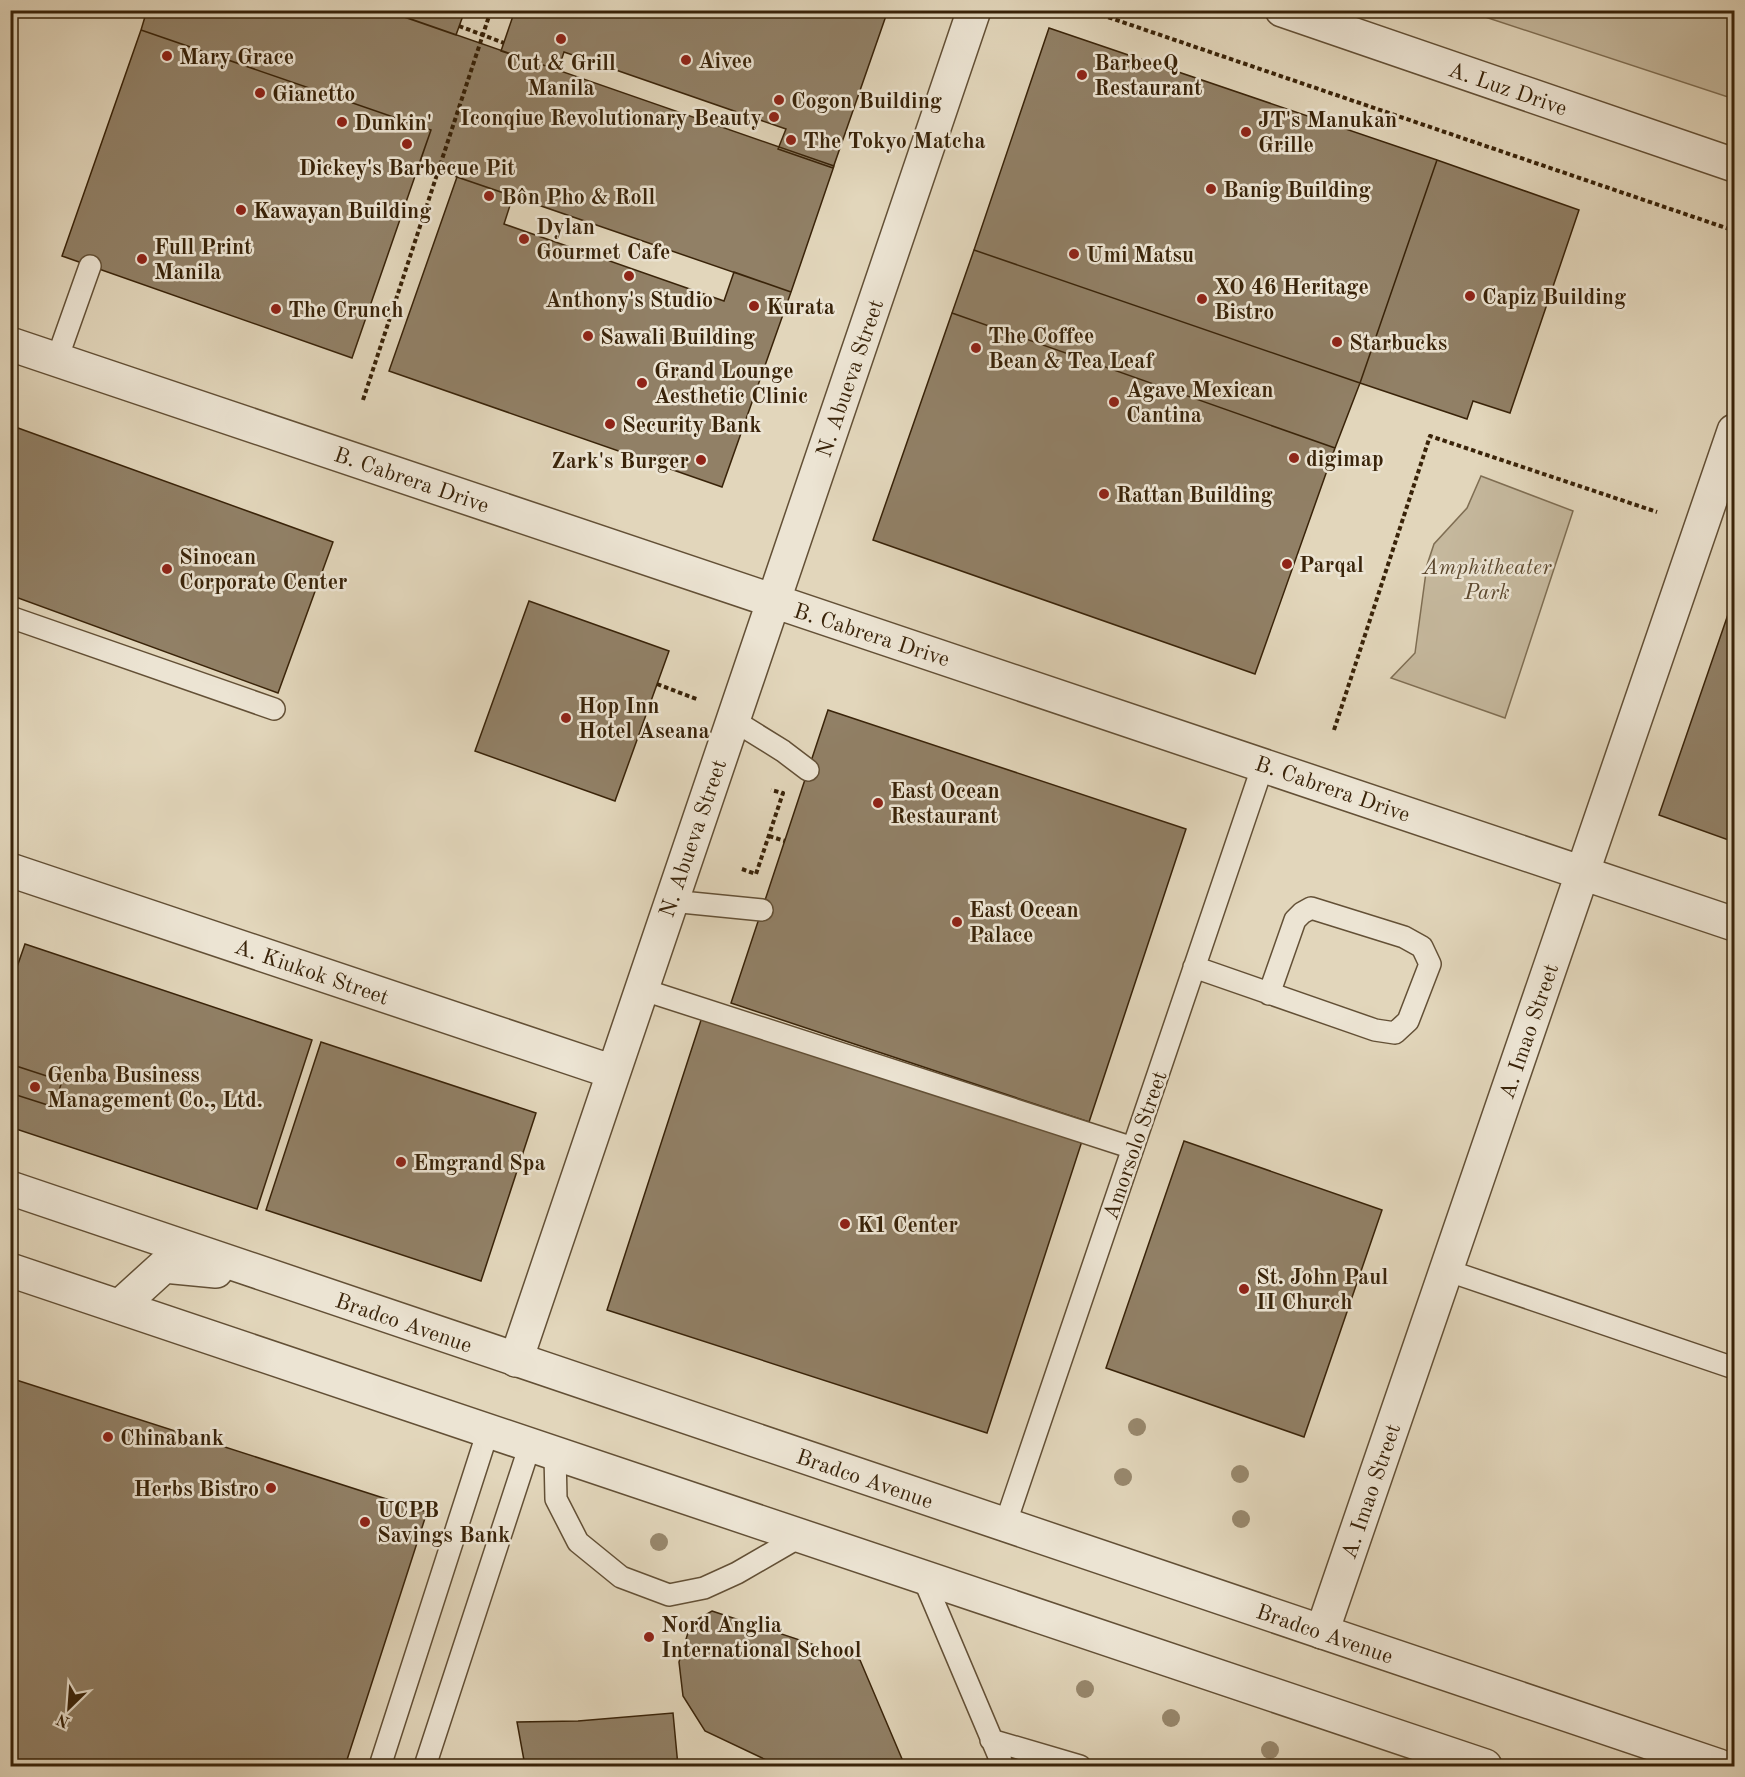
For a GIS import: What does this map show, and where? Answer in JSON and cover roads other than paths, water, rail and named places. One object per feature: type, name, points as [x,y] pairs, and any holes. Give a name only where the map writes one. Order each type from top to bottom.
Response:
[{"type":"street","name":"N. Abueva Street","points":[[516,1360],[974,10]]},
{"type":"street","name":"A. Luz Drive","points":[[1282,10],[1734,165]]},
{"type":"street","name":"B. Cabrera Drive","points":[[10,344],[1734,924]]},
{"type":"street","name":"A. Imao Street","points":[[1322,1632],[1734,431]]},
{"type":"street","name":"A. Kiukok Street","points":[[10,870],[613,1072]]},
{"type":"street","name":"Bradco Avenue","points":[[10,1188],[1719,1767]]},
{"type":"street","points":[[120,1306],[164,1266],[266,1275]]},
{"type":"street","points":[[10,1270],[1485,1767]]},
{"type":"lane","points":[[57,359],[90,266]]},
{"type":"lane","points":[[10,617],[274,709]]},
{"type":"lane","points":[[733,720],[783,751],[808,770]]},
{"type":"lane","name":"Amorsolo Street","points":[[1005,1526],[1263,765]]},
{"type":"lane","points":[[671,901],[762,910]]},
{"type":"lane","points":[[1194,967],[1269,994],[1375,1030],[1395,1033],[1408,1021],[1430,964],[1422,947],[1404,937],[1311,909],[1302,913],[1295,920],[1269,994]]},
{"type":"lane","points":[[641,988],[1133,1148]]},
{"type":"lane","points":[[1446,1270],[1734,1368]]},
{"type":"lane","points":[[380,1767],[488,1431]]},
{"type":"lane","points":[[542,1450],[556,1499],[578,1542],[621,1577],[669,1595],[704,1588],[737,1573],[801,1536]]},
{"type":"lane","points":[[425,1767],[542,1450]]},
{"type":"lane","points":[[923,1577],[1003,1767]]},
{"type":"lane","points":[[992,1740],[1080,1767]]},
{"type":"place","name":"Cut & Grill Manila","points":[[561,39]]},
{"type":"place","name":"Mary Grace","points":[[167,56]]},
{"type":"place","name":"Aivee","points":[[686,60]]},
{"type":"place","name":"BarbeeQ Restaurant","points":[[1082,75]]},
{"type":"place","name":"Gianetto","points":[[260,93]]},
{"type":"place","name":"Cogon Building","points":[[779,100]]},
{"type":"place","name":"Iconqiue Revolutionary Beauty","points":[[774,117]]},
{"type":"place","name":"Dunkin'","points":[[342,122]]},
{"type":"place","name":"JT's Manukan Grille","points":[[1246,132]]},
{"type":"place","name":"The Tokyo Matcha","points":[[791,140]]},
{"type":"place","name":"Dickey's Barbecue Pit","points":[[407,144]]},
{"type":"place","name":"Banig Building","points":[[1211,189]]},
{"type":"place","name":"Bôn Pho & Roll","points":[[489,196]]},
{"type":"place","name":"Kawayan Building","points":[[241,210]]},
{"type":"place","name":"Dylan Gourmet Cafe","points":[[524,239]]},
{"type":"place","name":"Umi Matsu","points":[[1074,254]]},
{"type":"place","name":"Full Print Manila","points":[[142,259]]},
{"type":"place","name":"Anthony's Studio","points":[[629,276]]},
{"type":"place","name":"Capiz Building","points":[[1470,296]]},
{"type":"place","name":"XO 46 Heritage Bistro","points":[[1202,299]]},
{"type":"place","name":"Kurata","points":[[754,306]]},
{"type":"place","name":"The Crunch","points":[[276,309]]},
{"type":"place","name":"Sawali Building","points":[[588,336]]},
{"type":"place","name":"Starbucks","points":[[1337,342]]},
{"type":"place","name":"The Coffee Bean & Tea Leaf","points":[[976,348]]},
{"type":"place","name":"Grand Lounge Aesthetic Clinic","points":[[642,383]]},
{"type":"place","name":"Agave Mexican Cantina","points":[[1114,402]]},
{"type":"place","name":"Security Bank","points":[[610,424]]},
{"type":"place","name":"digimap","points":[[1294,458]]},
{"type":"place","name":"Zark's Burger","points":[[701,460]]},
{"type":"place","name":"Rattan Building","points":[[1104,494]]},
{"type":"place","name":"Parqal","points":[[1287,564]]},
{"type":"place","name":"Sinocan Corporate Center","points":[[167,569]]},
{"type":"place","name":"Hop Inn Hotel Aseana","points":[[566,718]]},
{"type":"place","name":"East Ocean Restaurant","points":[[878,803]]},
{"type":"place","name":"East Ocean Palace","points":[[957,922]]},
{"type":"place","name":"Genba Business Management Co., Ltd.","points":[[35,1087]]},
{"type":"place","name":"Emgrand Spa","points":[[401,1162]]},
{"type":"place","name":"K1 Center","points":[[845,1224]]},
{"type":"place","name":"St. John Paul II Church","points":[[1244,1289]]},
{"type":"place","name":"Chinabank","points":[[108,1437]]},
{"type":"place","name":"Herbs Bistro","points":[[271,1488]]},
{"type":"place","name":"UCPB Savings Bank","points":[[365,1522]]},
{"type":"place","name":"Nord Anglia International School","points":[[649,1637]]},
{"type":"park label","name":"Amphitheater Park","points":[[1487,578]]}]
